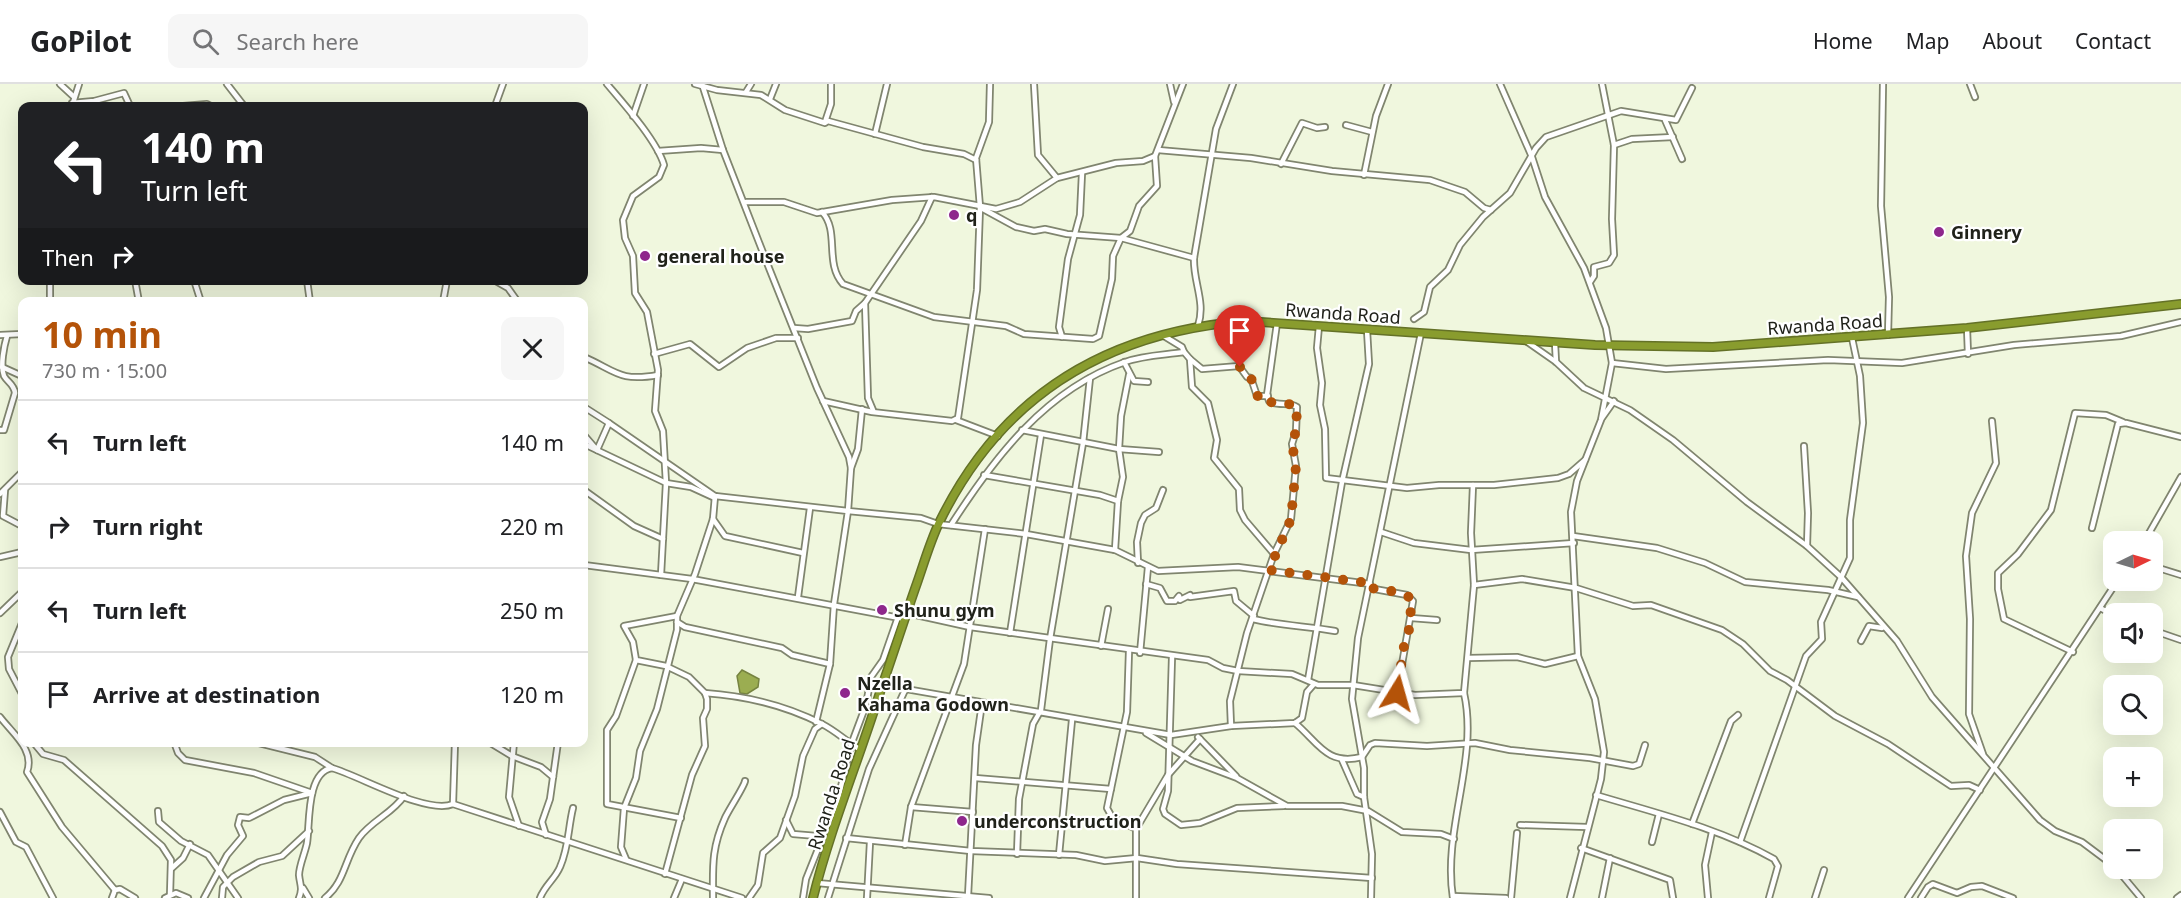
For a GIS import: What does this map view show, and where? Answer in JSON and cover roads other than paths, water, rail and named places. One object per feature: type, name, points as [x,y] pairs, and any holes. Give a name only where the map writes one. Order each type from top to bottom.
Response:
[{"type":"highway","name":"Rwanda Road","points":[[813,898],[903,616],[938,524],[969,472],[1020,412],[1067,375],[1107,354],[1162,334],[1198,326],[1246,321],[1555,343],[1713,347],[1967,328],[2181,304]]},
{"type":"street","points":[[60,84],[73,96]]},
{"type":"street","points":[[72,102],[79,84]]},
{"type":"street","points":[[227,84],[241,102]]},
{"type":"street","points":[[496,102],[503,84]]},
{"type":"street","points":[[607,84],[633,116],[658,151],[663,162],[663,173],[633,196],[623,220],[626,238],[633,256],[635,293],[647,312],[658,375],[655,411],[663,431],[666,464],[661,576]]},
{"type":"street","points":[[633,116],[644,84]]},
{"type":"street","points":[[695,84],[746,92],[770,99],[785,110],[825,123],[828,121],[923,147],[964,154],[976,160]]},
{"type":"street","points":[[746,92],[751,84]]},
{"type":"street","points":[[770,99],[776,84]]},
{"type":"street","points":[[825,123],[831,104],[831,84]]},
{"type":"street","points":[[875,134],[887,84]]},
{"type":"street","points":[[956,420],[977,290],[980,207],[976,160],[980,142],[989,122],[990,84]]},
{"type":"street","points":[[1034,84],[1038,155],[1057,178]]},
{"type":"street","points":[[1170,84],[1174,105]]},
{"type":"street","points":[[822,212],[830,222],[832,261],[843,284],[934,317],[1006,326],[1024,334],[1094,339],[1099,336],[1112,279],[1112,260],[1121,238],[1127,235],[1139,206],[1157,186],[1155,156],[1183,84]]},
{"type":"street","points":[[1198,326],[1201,298],[1194,278],[1194,258],[1216,129],[1233,84]]},
{"type":"street","points":[[1364,175],[1372,132],[1388,84]]},
{"type":"street","points":[[1500,84],[1532,157],[1545,197],[1577,252],[1590,282],[1606,328],[1611,363],[1601,420],[1573,494],[1578,656],[1598,709],[1604,761],[1570,898]]},
{"type":"street","points":[[1502,92],[1505,84]]},
{"type":"street","points":[[1590,282],[1594,276],[1594,267],[1608,263],[1614,255],[1612,219],[1614,145],[1609,117],[1603,101],[1602,84]]},
{"type":"street","points":[[1883,84],[1881,206],[1889,297],[1888,335]]},
{"type":"street","points":[[1970,84],[1975,97]]},
{"type":"street","points":[[702,85],[723,150],[746,202],[823,401],[849,457],[851,468],[848,511],[834,604],[830,664],[819,723],[805,750],[795,796],[780,838],[761,856],[758,885],[749,898]]},
{"type":"street","points":[[1414,319],[1425,310],[1431,285],[1444,275],[1460,245],[1491,210],[1510,193],[1546,136],[1625,111],[1665,120],[1678,119],[1692,88]]},
{"type":"street","points":[[92,102],[124,93],[128,102]]},
{"type":"street","points":[[1665,120],[1682,159]]},
{"type":"street","points":[[1281,164],[1302,123],[1317,128],[1325,127]]},
{"type":"street","points":[[1346,125],[1372,132]]},
{"type":"street","points":[[1614,145],[1632,139],[1673,138]]},
{"type":"street","points":[[658,151],[701,148],[723,150]]},
{"type":"street","points":[[1158,150],[1441,183],[1465,192],[1484,208],[1491,210]]},
{"type":"street","points":[[746,202],[784,202],[817,213],[932,197],[996,209],[1016,204],[1057,178],[1116,163],[1143,161],[1155,156]]},
{"type":"street","points":[[1062,337],[1059,327],[1068,259],[1076,233],[1083,191],[1082,173]]},
{"type":"street","points":[[794,328],[852,321],[856,311],[872,294],[921,221],[932,197]]},
{"type":"street","points":[[980,207],[1012,226],[1034,231],[1045,229],[1121,238],[1194,258]]},
{"type":"street","points":[[503,285],[514,297]]},
{"type":"street","points":[[865,303],[868,398],[873,410]]},
{"type":"street","points":[[1611,363],[1647,368],[1686,369],[1828,360],[1902,363],[2014,345],[2121,336],[2181,321]]},
{"type":"street","points":[[1231,726],[1230,701],[1253,617],[1274,554],[1291,519],[1296,466],[1292,444],[1296,431],[1297,411],[1293,404],[1272,403],[1268,396],[1277,323]]},
{"type":"street","points":[[1319,327],[1317,348],[1323,383],[1320,405],[1325,429],[1324,475],[1326,478],[1342,482],[1389,484],[1407,488],[1438,485],[1473,486],[1558,478],[1569,474],[1587,457]]},
{"type":"street","points":[[1967,328],[1968,354]]},
{"type":"street","points":[[1308,680],[1342,482],[1369,364],[1367,330]]},
{"type":"street","points":[[1371,898],[1368,811],[1364,797],[1362,757],[1352,699],[1353,685],[1358,638],[1421,333]]},
{"type":"street","points":[[1162,334],[1179,345],[1202,369],[1239,366],[1247,377],[1251,378],[1257,396],[1268,396]]},
{"type":"street","points":[[0,335],[18,335]]},
{"type":"street","points":[[0,430],[4,430],[15,393],[14,387],[3,375],[1,357],[7,336]]},
{"type":"street","points":[[654,354],[690,344],[719,367],[747,348],[776,338],[798,338]]},
{"type":"street","points":[[1740,842],[1806,656],[1822,639],[1821,621],[1850,558],[1850,520],[1863,423],[1857,361],[1852,338]]},
{"type":"street","points":[[1526,341],[1556,362],[1584,388],[1614,401],[1673,440],[1748,502],[1807,546],[1860,598],[1903,649],[1932,697],[2040,820],[2088,846],[2103,858]]},
{"type":"street","points":[[1555,343],[1556,362]]},
{"type":"street","points":[[951,525],[984,475],[1022,430],[1049,406],[1090,378],[1124,362],[1184,352]]},
{"type":"street","points":[[588,359],[615,374],[636,379],[658,375]]},
{"type":"street","points":[[1190,359],[1192,387],[1208,403],[1217,440],[1214,458],[1239,489],[1240,510],[1245,520],[1274,554]]},
{"type":"street","points":[[1124,362],[1129,375],[1136,382],[1148,382]]},
{"type":"street","points":[[2,367],[18,374]]},
{"type":"street","points":[[1115,550],[1118,501],[1123,477],[1119,449],[1122,409],[1129,375]]},
{"type":"street","points":[[1017,854],[1022,781],[1033,724],[1041,710],[1050,639],[1083,442],[1090,378]]},
{"type":"street","points":[[0,379],[9,381]]},
{"type":"street","points":[[823,401],[862,409],[956,420],[998,436]]},
{"type":"street","points":[[1601,420],[1614,401]]},
{"type":"street","points":[[851,468],[858,448],[862,409]]},
{"type":"street","points":[[588,410],[666,464],[697,480],[715,497]]},
{"type":"street","points":[[2073,652],[2004,619],[1998,589],[1998,573],[2021,550],[2051,510],[2075,413],[2106,415],[2122,422],[2181,437]]},
{"type":"street","points":[[1983,755],[1969,714],[1970,619],[1966,556],[1972,513],[1996,464],[1992,421]]},
{"type":"street","points":[[2092,528],[2116,427],[2122,422]]},
{"type":"street","points":[[597,450],[609,423]]},
{"type":"street","points":[[1022,430],[1119,449],[1159,452]]},
{"type":"street","points":[[1010,633],[1041,435]]},
{"type":"street","points":[[588,440],[597,450]]},
{"type":"street","points":[[588,446],[666,483],[691,487],[715,497],[921,518],[938,524],[1026,534],[1115,550],[1148,567],[1162,571],[1215,566],[1269,570],[1370,586],[1409,596],[1413,601],[1411,618],[1397,693]]},
{"type":"street","points":[[1804,446],[1808,513],[1807,546]]},
{"type":"street","points":[[984,475],[1118,501]]},
{"type":"street","points":[[0,494],[18,476]]},
{"type":"street","points":[[2151,531],[2181,477]]},
{"type":"street","points":[[1473,486],[1474,585],[1467,639],[1468,658],[1464,693],[1467,708],[1461,797],[1450,871],[1453,897],[1509,898],[1517,833]]},
{"type":"street","points":[[5,490],[3,516],[18,523]]},
{"type":"street","points":[[1138,562],[1137,542],[1141,523],[1145,515],[1156,508],[1163,490]]},
{"type":"street","points":[[588,493],[634,526],[663,539]]},
{"type":"street","points":[[626,859],[621,847],[624,808],[636,778],[639,754],[657,708],[677,616],[713,519],[715,497]]},
{"type":"street","points":[[798,597],[802,553],[810,508]]},
{"type":"street","points":[[713,519],[722,534],[728,537],[802,553]]},
{"type":"street","points":[[905,845],[911,807],[964,664],[985,528]]},
{"type":"street","points":[[1381,532],[1414,543],[1472,550],[1574,543]]},
{"type":"street","points":[[1573,536],[1657,548],[1705,563],[1745,582],[1836,591],[1860,598]]},
{"type":"street","points":[[0,557],[18,553]]},
{"type":"street","points":[[588,566],[692,579],[903,616],[1140,653],[1208,660],[1223,668],[1238,671],[1275,672],[1308,680],[1314,684],[1353,685],[1397,693],[1464,693]]},
{"type":"street","points":[[1140,653],[1148,567]]},
{"type":"street","points":[[2163,569],[2181,575]]},
{"type":"street","points":[[1474,585],[1522,579],[1576,588],[1632,606],[1651,605],[1722,630],[1743,644],[1770,671],[1835,717],[1888,744],[1951,786],[1969,785],[1980,790]]},
{"type":"street","points":[[1146,584],[1160,588],[1167,601],[1175,601],[1179,596],[1180,600],[1190,595],[1190,597],[1234,591],[1236,601],[1253,617],[1284,626],[1318,626],[1335,631]]},
{"type":"street","points":[[1908,898],[2073,652],[2111,591]]},
{"type":"street","points":[[0,614],[18,596]]},
{"type":"street","points":[[1101,646],[1108,609]]},
{"type":"street","points":[[677,616],[624,626],[633,642],[636,660],[616,716],[607,730],[607,804],[681,818]]},
{"type":"street","points":[[803,898],[806,879],[838,799],[851,745],[866,705],[871,677],[880,665],[903,616]]},
{"type":"street","points":[[1411,618],[1437,620]]},
{"type":"street","points":[[677,622],[684,627],[782,648],[792,655],[830,664]]},
{"type":"street","points":[[1861,641],[1869,626],[1884,629]]},
{"type":"street","points":[[18,633],[8,657],[9,669],[18,686]]},
{"type":"street","points":[[2163,634],[2181,640]]},
{"type":"street","points":[[1129,651],[1127,712],[1108,811],[1112,817],[1136,830]]},
{"type":"street","points":[[1468,658],[1517,657],[1545,664],[1578,656]]},
{"type":"street","points":[[1172,657],[1172,735],[1169,748],[1167,795],[1163,809],[1165,814],[1181,825],[1200,823],[1237,808],[1287,806],[1304,808],[1330,804],[1368,811],[1402,832],[1441,834],[1454,839]]},
{"type":"street","points":[[636,660],[666,666],[692,679],[705,693],[707,709],[703,718],[705,746],[692,776],[665,874]]},
{"type":"street","points":[[871,677],[905,690],[1072,720],[1172,735],[1231,726],[1295,723],[1302,718],[1307,692],[1314,684]]},
{"type":"street","points":[[828,898],[874,755],[905,690]]},
{"type":"street","points":[[705,693],[763,700],[782,706],[819,723],[861,750]]},
{"type":"street","points":[[968,896],[982,703]]},
{"type":"street","points":[[1692,824],[1731,721],[1738,715]]},
{"type":"street","points":[[0,717],[18,739]]},
{"type":"street","points":[[1059,855],[1072,720]]},
{"type":"street","points":[[1295,723],[1317,748],[1342,760],[1362,757],[1370,745],[1375,743],[1427,747],[1465,744],[1638,765],[1645,745]]},
{"type":"street","points":[[1144,731],[1184,757],[1238,778],[1287,806]]},
{"type":"street","points":[[1194,733],[1238,778]]},
{"type":"street","points":[[1136,898],[1136,830],[1168,775],[1200,739]]},
{"type":"street","points":[[25,747],[30,763],[27,772],[62,827],[115,890],[123,890],[135,898]]},
{"type":"street","points":[[37,747],[43,754],[64,760],[162,846],[168,854],[172,868],[167,896],[179,893],[188,898]]},
{"type":"street","points":[[176,747],[185,760],[254,773],[312,792]]},
{"type":"street","points":[[274,747],[315,757],[332,768],[404,796],[440,807],[453,804],[742,898]]},
{"type":"street","points":[[453,804],[454,747]]},
{"type":"street","points":[[497,747],[512,756],[541,766],[553,777]]},
{"type":"street","points":[[513,747],[509,797],[519,826]]},
{"type":"street","points":[[546,835],[542,822],[557,747]]},
{"type":"street","points":[[1342,760],[1357,794],[1364,797]]},
{"type":"street","points":[[309,898],[303,888],[299,873],[309,831],[312,792],[318,778],[325,770],[332,768]]},
{"type":"street","points":[[975,778],[1111,789]]},
{"type":"street","points":[[712,898],[714,888],[711,870],[715,849],[723,822],[745,781]]},
{"type":"street","points":[[204,898],[220,872],[227,855],[243,836],[237,824],[240,817],[249,818],[284,800],[312,792]]},
{"type":"street","points":[[1596,795],[1692,824],[1740,842],[1776,861],[1778,867],[1769,898]]},
{"type":"street","points":[[325,898],[339,885],[346,860],[362,834],[404,796]]},
{"type":"street","points":[[540,898],[544,887],[561,866],[570,843],[569,828],[573,807]]},
{"type":"street","points":[[911,807],[973,812]]},
{"type":"street","points":[[158,811],[159,822],[181,841],[208,855],[238,898]]},
{"type":"street","points":[[0,812],[16,842],[26,847],[53,898]]},
{"type":"street","points":[[1652,842],[1659,814]]},
{"type":"street","points":[[786,819],[793,834],[817,837],[821,843]]},
{"type":"street","points":[[1520,825],[1587,827]]},
{"type":"street","points":[[222,898],[223,886],[259,862],[282,856],[309,831]]},
{"type":"street","points":[[1708,898],[1705,865],[1712,832]]},
{"type":"street","points":[[846,838],[971,851],[1076,855],[1104,861],[1137,858],[1178,864],[1372,878]]},
{"type":"street","points":[[867,898],[870,842]]},
{"type":"street","points":[[172,868],[183,858],[190,844]]},
{"type":"street","points":[[1581,848],[1670,880],[1673,898]]},
{"type":"street","points":[[1602,898],[1610,858]]},
{"type":"street","points":[[1815,898],[1824,870]]},
{"type":"street","points":[[674,898],[682,879]]},
{"type":"street","points":[[2125,879],[2141,898]]},
{"type":"street","points":[[817,883],[911,895],[989,898]]},
{"type":"street","points":[[1920,898],[1933,884],[1957,893],[1971,887],[1982,886],[2013,898]]},
{"type":"street","points":[[300,898],[303,888]]},
{"type":"street","points":[[112,898],[115,890]]},
{"type":"street","points":[[2176,898],[2181,895]]},
{"type":"place","name":"q","points":[[954,215]]},
{"type":"place","name":"Ginnery","points":[[1939,232]]},
{"type":"place","name":"general house","points":[[645,256]]},
{"type":"place","name":"Shunu gym","points":[[882,610]]},
{"type":"place","name":"Nzella Kahama Godown","points":[[845,693]]},
{"type":"place","name":"underconstruction","points":[[962,821]]}]
